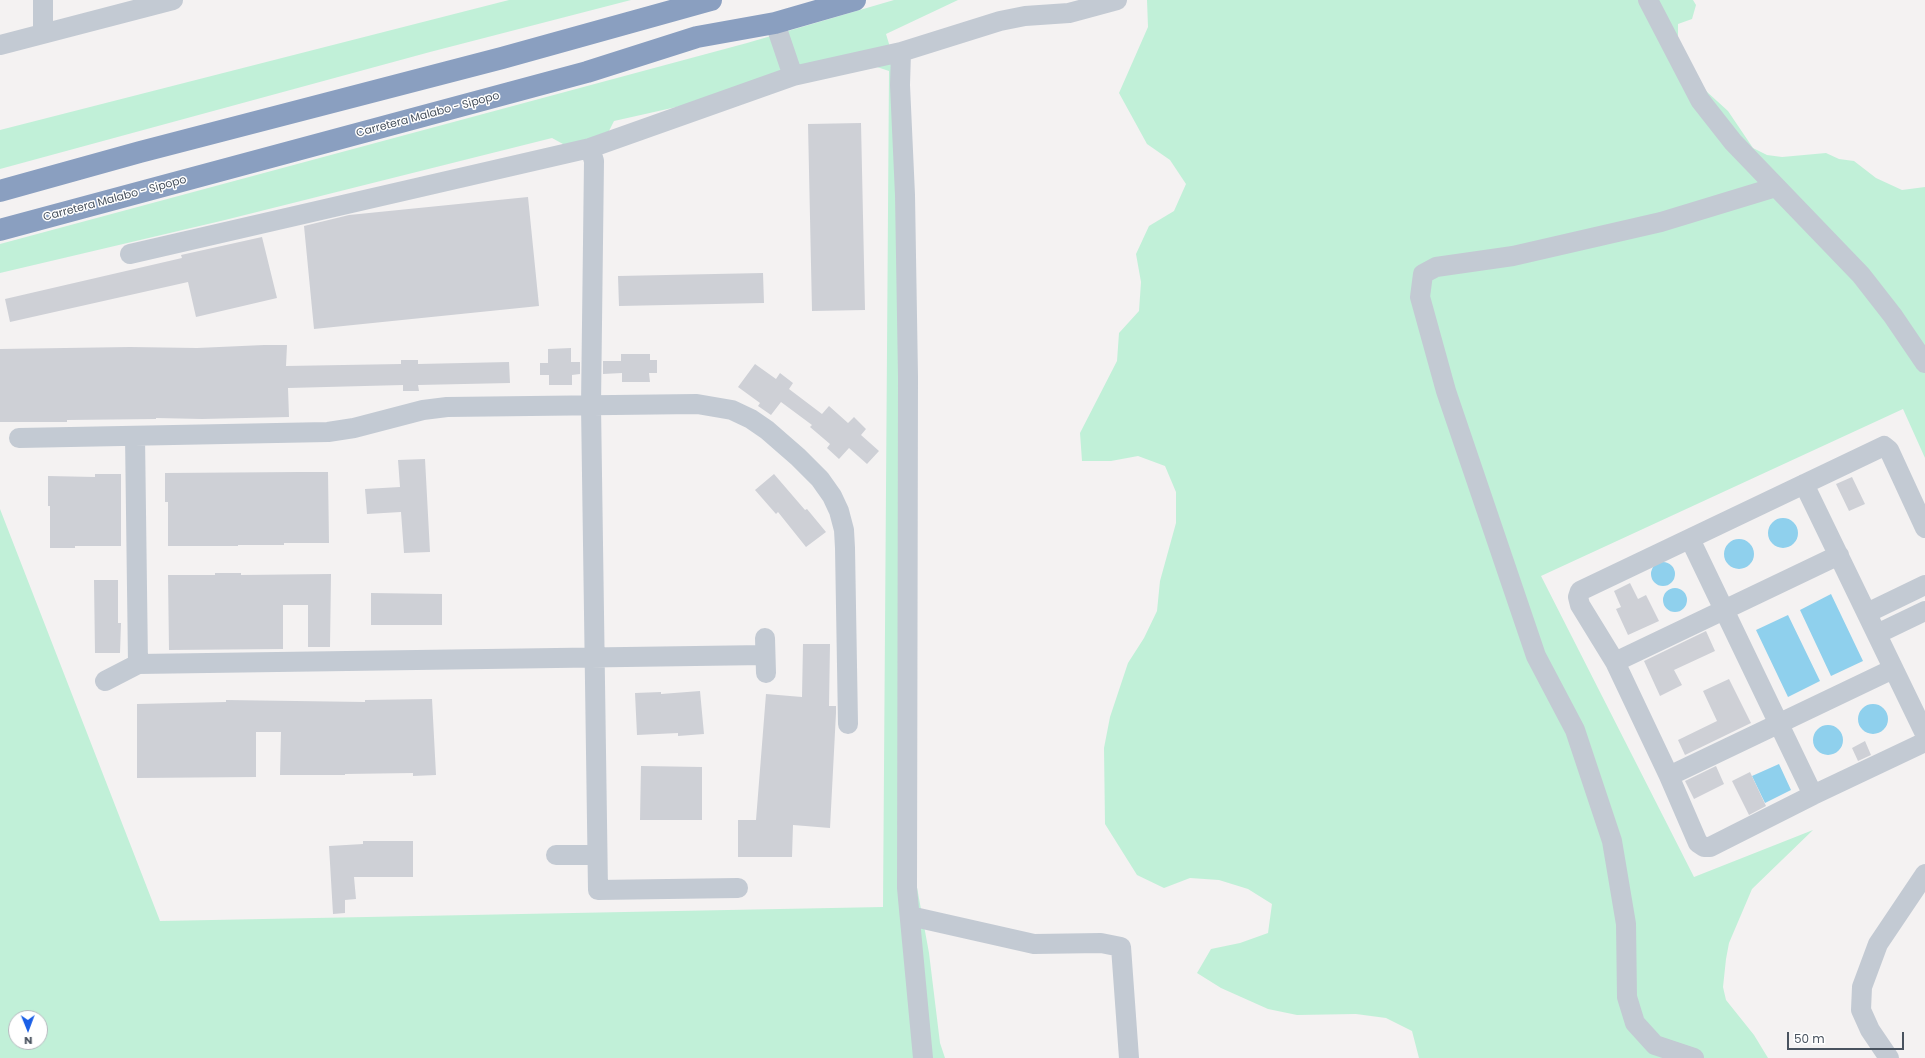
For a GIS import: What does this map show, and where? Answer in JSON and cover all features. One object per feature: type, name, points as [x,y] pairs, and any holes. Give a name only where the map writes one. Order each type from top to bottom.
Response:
[{"type":"highway","points":[[0,191],[140,152],[502,58],[712,0]]},
{"type":"highway","name":"Carretera Malabo - Sipopo","points":[[0,230],[587,72],[697,37],[775,23],[855,0]]},
{"type":"street","points":[[43,0],[43,34]]},
{"type":"street","points":[[0,45],[173,0]]},
{"type":"street","points":[[130,254],[590,148],[793,76],[901,52],[1000,21],[1025,16],[1069,13],[1117,0]]},
{"type":"street","points":[[1648,0],[1700,100],[1733,142],[1861,275],[1893,316],[1925,363]]},
{"type":"street","points":[[775,23],[793,76]]},
{"type":"street","points":[[901,52],[900,85],[905,195],[908,376],[907,888],[923,1058]]},
{"type":"street","points":[[590,148],[594,161],[591,405],[598,890],[738,888]]},
{"type":"street","points":[[1694,1058],[1655,1045],[1635,1023],[1627,997],[1626,924],[1612,841],[1575,730],[1536,656],[1446,391],[1420,297],[1423,274],[1436,267],[1513,256],[1661,222],[1776,187]]},
{"type":"street","points":[[19,438],[328,432],[354,428],[423,410],[447,407],[697,404],[732,410],[751,419],[767,430],[798,457],[820,479],[832,496],[839,511],[844,530],[848,724]]},
{"type":"street","points":[[135,436],[138,664]]},
{"type":"street","points":[[1925,528],[1889,450],[1884,446],[1580,591],[1578,597],[1580,605],[1615,662],[1669,776],[1698,843],[1704,847],[1710,847],[1813,795],[1925,742]]},
{"type":"street","points":[[1804,484],[1925,734]]},
{"type":"street","points":[[1690,539],[1813,795]]},
{"type":"street","points":[[1615,662],[1839,555]]},
{"type":"street","points":[[1867,613],[1925,586]]},
{"type":"street","points":[[1877,634],[1925,611]]},
{"type":"street","points":[[105,681],[138,664],[765,655]]},
{"type":"street","points":[[1669,776],[1893,669]]},
{"type":"street","points":[[556,855],[597,855]]},
{"type":"street","points":[[1889,1058],[1870,1030],[1861,1010],[1862,987],[1878,944],[1925,874]]},
{"type":"street","points":[[910,916],[1034,944],[1101,943],[1121,947],[1129,1058]]},
{"type":"green space","points":[[509,0],[631,0],[430,52],[0,169],[0,130]]},
{"type":"green space","points":[[894,0],[958,0],[886,34],[907,103],[916,882],[929,953],[940,1043],[945,1058],[0,1058],[0,509],[160,921],[883,907],[889,71],[868,64],[614,121],[594,161],[552,138],[225,220],[0,273],[0,244],[747,43]]},
{"type":"green space","points":[[1147,0],[1693,0],[1696,5],[1692,19],[1678,24],[1678,39],[1706,91],[1728,111],[1753,148],[1767,155],[1782,157],[1826,153],[1839,159],[1854,161],[1876,178],[1902,190],[1925,187],[1925,458],[1903,409],[1541,576],[1694,877],[1813,830],[1752,889],[1729,943],[1723,987],[1726,1000],[1754,1035],[1768,1058],[1419,1058],[1412,1031],[1386,1018],[1356,1014],[1297,1015],[1268,1009],[1221,988],[1197,973],[1211,949],[1240,943],[1268,933],[1272,904],[1248,889],[1219,880],[1190,878],[1164,888],[1137,875],[1105,824],[1104,748],[1110,717],[1128,663],[1144,638],[1157,611],[1160,581],[1176,523],[1176,492],[1165,466],[1138,456],[1111,461],[1082,461],[1080,433],[1117,361],[1119,333],[1139,311],[1141,282],[1136,254],[1149,226],[1174,211],[1186,184],[1170,160],[1147,144],[1119,93],[1148,27]]},
{"type":"water","points":[[1783,518],[1794,522],[1798,533],[1794,544],[1783,548],[1772,544],[1768,533],[1772,522]]},
{"type":"water","points":[[1739,539],[1750,543],[1754,554],[1750,565],[1739,569],[1728,565],[1724,554],[1728,543]]},
{"type":"water","points":[[1663,562],[1668,563],[1674,569],[1674,579],[1668,585],[1663,586],[1658,585],[1652,579],[1651,574],[1652,569],[1658,563]]},
{"type":"water","points":[[1675,588],[1680,589],[1686,595],[1686,605],[1680,611],[1675,612],[1670,611],[1664,605],[1663,600],[1664,595],[1670,589]]},
{"type":"water","points":[[1831,594],[1863,661],[1831,676],[1800,610]]},
{"type":"water","points":[[1788,615],[1820,681],[1788,697],[1756,630]]},
{"type":"water","points":[[1873,704],[1884,708],[1888,719],[1884,730],[1873,734],[1862,730],[1858,719],[1862,708]]},
{"type":"water","points":[[1828,725],[1839,729],[1843,740],[1839,751],[1828,755],[1817,751],[1813,740],[1817,729]]},
{"type":"water","points":[[1779,764],[1791,790],[1765,803],[1752,776]]},
{"type":"building","points":[[861,123],[865,310],[812,311],[808,124]]},
{"type":"building","points":[[528,197],[539,306],[314,329],[304,226],[349,215]]},
{"type":"building","points":[[262,237],[277,298],[196,317],[188,282],[10,322],[5,299],[182,258],[181,255]]},
{"type":"building","points":[[763,273],[764,303],[619,306],[618,276]]},
{"type":"building","points":[[287,345],[286,366],[401,364],[401,360],[418,360],[418,364],[509,362],[510,383],[418,385],[419,391],[403,391],[403,385],[288,388],[289,417],[202,419],[156,418],[67,420],[67,422],[0,422],[0,349],[130,347],[197,348]]},
{"type":"building","points":[[571,348],[571,362],[580,362],[580,374],[572,375],[572,385],[549,385],[549,375],[540,375],[540,363],[548,363],[548,349]]},
{"type":"building","points":[[621,354],[650,354],[650,360],[657,360],[657,373],[649,373],[650,382],[622,382],[622,373],[603,374],[603,361],[621,361]]},
{"type":"building","points":[[755,364],[776,379],[780,373],[793,383],[789,389],[822,414],[829,406],[848,423],[854,417],[866,429],[861,435],[879,451],[867,464],[849,448],[839,459],[827,448],[830,444],[810,427],[812,425],[781,402],[771,415],[758,406],[760,403],[738,387]]},
{"type":"building","points":[[425,459],[430,552],[404,553],[401,512],[367,514],[365,489],[400,487],[398,460]]},
{"type":"building","points":[[328,472],[329,543],[284,543],[284,545],[238,546],[168,546],[168,502],[165,502],[165,473]]},
{"type":"building","points":[[95,474],[121,474],[121,546],[75,546],[75,548],[50,548],[48,476],[95,477]]},
{"type":"building","points":[[774,474],[805,510],[807,509],[826,532],[806,547],[778,512],[776,514],[755,490]]},
{"type":"building","points":[[1852,477],[1865,504],[1849,511],[1836,484]]},
{"type":"building","points":[[215,573],[241,573],[241,575],[331,574],[330,647],[308,647],[308,605],[283,605],[283,649],[169,650],[168,575],[215,575]]},
{"type":"building","points":[[94,580],[118,580],[118,623],[121,623],[120,653],[95,653]]},
{"type":"building","points":[[1630,583],[1638,599],[1646,595],[1659,621],[1628,635],[1616,609],[1621,607],[1614,591]]},
{"type":"building","points":[[371,593],[442,594],[442,625],[371,625]]},
{"type":"building","points":[[1706,631],[1715,651],[1674,670],[1682,685],[1660,696],[1644,661]]},
{"type":"building","points":[[803,644],[830,644],[829,706],[836,706],[836,713],[830,828],[793,825],[792,857],[738,857],[738,820],[756,820],[766,694],[802,697]]},
{"type":"building","points":[[1729,679],[1751,723],[1685,755],[1678,740],[1717,721],[1703,691]]},
{"type":"building","points":[[700,691],[704,734],[678,736],[678,733],[637,735],[635,693],[661,692],[661,694]]},
{"type":"building","points":[[432,699],[436,775],[413,776],[413,773],[280,775],[281,732],[256,732],[256,777],[137,778],[137,704],[226,702],[226,700],[365,702],[365,700]]},
{"type":"building","points":[[1865,741],[1871,755],[1858,761],[1852,748]]},
{"type":"building","points":[[641,766],[702,767],[702,820],[640,820]]},
{"type":"building","points":[[1716,766],[1724,784],[1694,799],[1685,781]]},
{"type":"building","points":[[1750,772],[1766,806],[1749,815],[1732,781]]},
{"type":"building","points":[[363,841],[413,841],[413,877],[354,877],[356,899],[345,900],[345,913],[333,914],[329,846],[363,844]]}]
